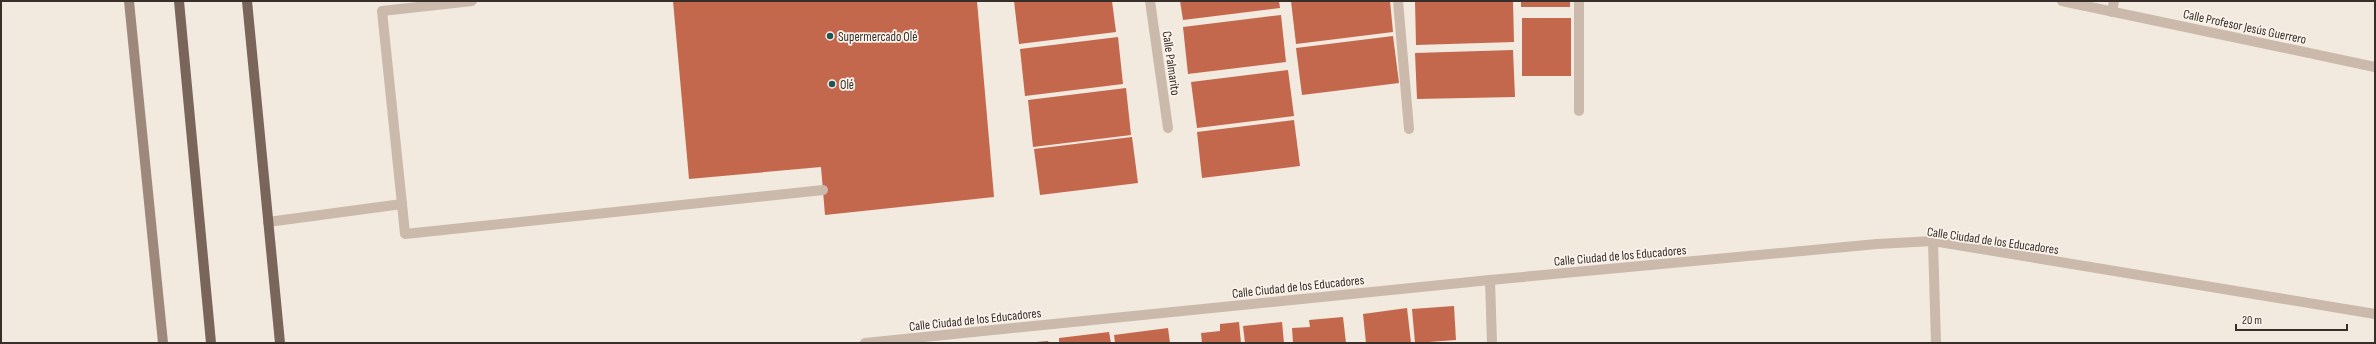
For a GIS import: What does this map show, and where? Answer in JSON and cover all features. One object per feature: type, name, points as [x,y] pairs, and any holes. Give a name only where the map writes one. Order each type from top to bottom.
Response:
[{"type":"main road","points":[[179,1],[211,343]]},
{"type":"main road","points":[[247,1],[280,343]]},
{"type":"street","points":[[129,1],[163,343]]},
{"type":"street","points":[[472,1],[382,11],[405,234],[823,190]]},
{"type":"street","name":"Calle Palmarito","points":[[1150,1],[1168,128]]},
{"type":"street","points":[[1398,1],[1409,129]]},
{"type":"street","points":[[1579,1],[1579,111]]},
{"type":"street","name":"Calle Profesor Jesús Guerrero","points":[[2062,1],[2375,67]]},
{"type":"street","points":[[2112,12],[2114,1]]},
{"type":"street","points":[[268,222],[402,204]]},
{"type":"street","points":[[1933,241],[1936,343]]},
{"type":"street","name":"Calle Ciudad de los Educadores","points":[[865,343],[1490,280],[1877,244],[1933,241],[2375,314]]},
{"type":"street","points":[[1490,280],[1492,343]]},
{"type":"building","name":"Olé","points":[[673,1],[977,1],[994,197],[825,215],[821,167],[689,179]]},
{"type":"building","points":[[1014,1],[1112,1],[1116,32],[1019,44]]},
{"type":"building","points":[[1180,1],[1279,1],[1280,8],[1183,20]]},
{"type":"building","points":[[1291,1],[1390,1],[1393,32],[1296,44]]},
{"type":"building","points":[[1415,1],[1513,1],[1514,42],[1416,45]]},
{"type":"building","points":[[1521,1],[1570,1],[1570,7],[1521,7]]},
{"type":"building","points":[[1281,15],[1286,62],[1188,74],[1183,27]]},
{"type":"building","points":[[1522,18],[1571,18],[1571,76],[1522,76]]},
{"type":"building","points":[[1393,36],[1399,83],[1302,95],[1296,48]]},
{"type":"building","points":[[1118,37],[1123,84],[1025,96],[1020,49]]},
{"type":"building","points":[[1513,50],[1515,97],[1417,99],[1415,53]]},
{"type":"building","points":[[1288,70],[1294,116],[1197,128],[1191,82]]},
{"type":"building","points":[[1126,88],[1131,135],[1033,147],[1028,100]]},
{"type":"building","points":[[1294,120],[1300,166],[1202,178],[1197,132]]},
{"type":"building","points":[[1132,137],[1138,183],[1040,195],[1034,149]]},
{"type":"building","points":[[1454,306],[1456,340],[1415,343],[1412,309]]},
{"type":"building","points":[[1407,308],[1411,343],[1366,343],[1363,314]]},
{"type":"building","points":[[1343,317],[1346,343],[1293,343],[1292,328],[1310,327],[1309,320]]},
{"type":"building","points":[[1239,322],[1241,343],[1202,343],[1201,333],[1220,331],[1220,324]]},
{"type":"building","points":[[1282,322],[1284,343],[1245,343],[1243,326]]},
{"type":"building","points":[[1168,328],[1170,343],[1115,343],[1114,335]]},
{"type":"building","points":[[1109,332],[1111,343],[1059,343],[1059,338]]},
{"type":"building","points":[[1048,341],[1049,343],[1036,343],[1036,342]]},
{"type":"place","name":"Supermercado Olé","points":[[830,36]]},
{"type":"place","name":"Olé","points":[[832,84]]}]
